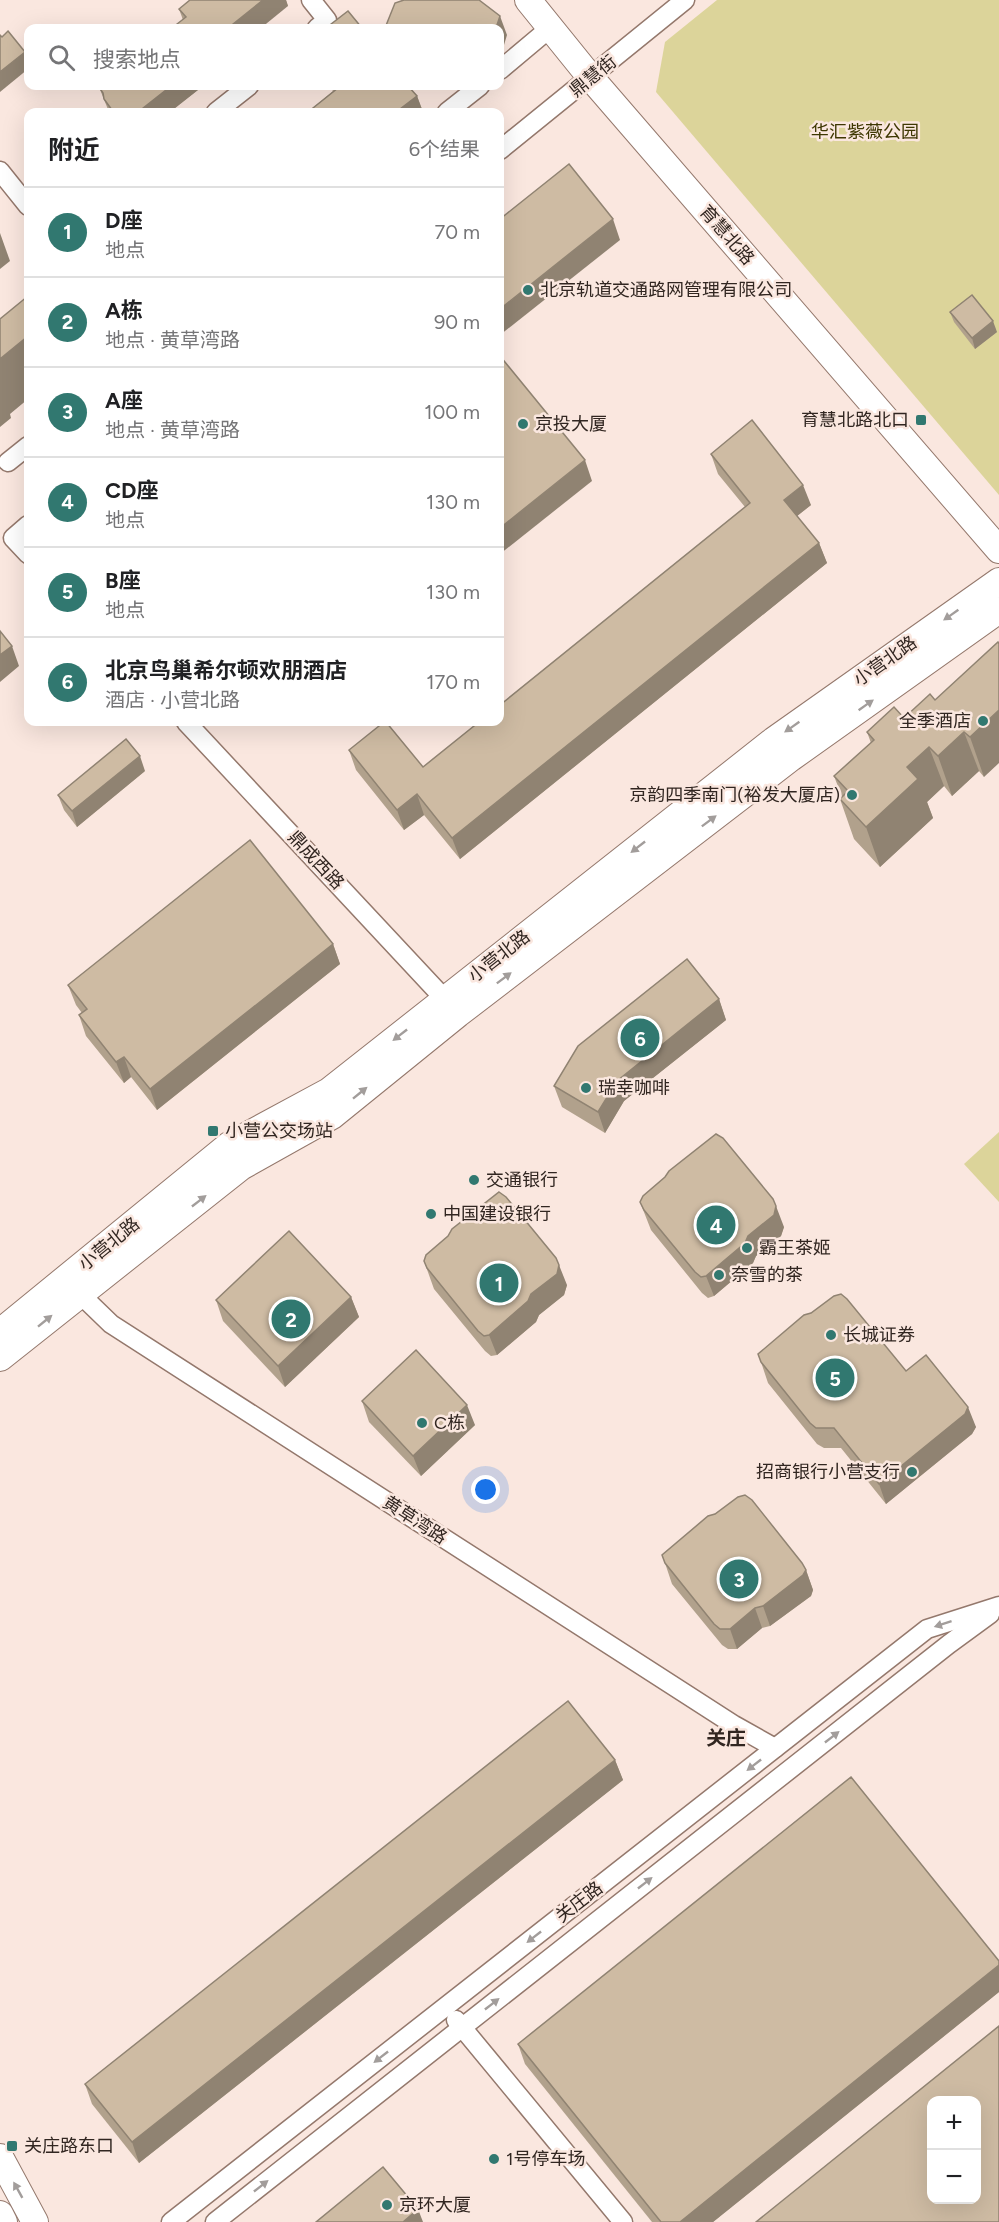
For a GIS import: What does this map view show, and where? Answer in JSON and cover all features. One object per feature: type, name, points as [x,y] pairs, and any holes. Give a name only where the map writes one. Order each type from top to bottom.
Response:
[{"type":"street","points":[[311,0],[327,20],[322,24]]},
{"type":"street","name":"育慧北路","points":[[528,0],[591,78],[999,549]]},
{"type":"street","name":"鼎慧街","points":[[504,147],[685,0]]},
{"type":"street","points":[[504,67],[550,28]]},
{"type":"street","points":[[221,108],[244,90]]},
{"type":"street","points":[[452,108],[475,90]]},
{"type":"street","points":[[0,171],[24,201]]},
{"type":"street","points":[[8,462],[24,449]]},
{"type":"street","points":[[24,528],[13,537],[24,549]]},
{"type":"street","name":"小营北路","points":[[452,1006],[774,740],[999,581]]},
{"type":"street","name":"小营北路","points":[[0,1358],[70,1288],[229,1145],[329,1091],[452,1006],[791,758],[999,610]]},
{"type":"street","name":"鼎成西路","points":[[190,726],[452,1006]]},
{"type":"street","name":"小营北路","points":[[0,1332],[70,1288]]},
{"type":"street","name":"黄草湾路","points":[[70,1288],[111,1324],[734,1725],[775,1748]]},
{"type":"street","name":"关庄路","points":[[171,2222],[927,1629],[999,1607]]},
{"type":"street","name":"关庄路","points":[[215,2222],[999,1607]]},
{"type":"street","points":[[445,2007],[623,2222]]},
{"type":"street","points":[[0,2157],[35,2222]]},
{"type":"street","points":[[0,2214],[4,2222]]},
{"type":"green space","name":"华汇紫薇公园","points":[[717,0],[999,0],[999,495],[656,92],[665,42]]},
{"type":"green space","points":[[999,1132],[999,1202],[964,1164]]},
{"type":"building","points":[[190,0],[263,0],[233,24],[177,24],[186,17],[179,9]]},
{"type":"building","points":[[404,0],[479,0],[500,16],[497,24],[387,24],[395,3]]},
{"type":"building","points":[[348,11],[359,24],[331,24]]},
{"type":"building","points":[[8,31],[24,53],[0,72],[0,35],[2,37]]},
{"type":"building","points":[[101,90],[166,90],[143,108],[111,108],[104,99]]},
{"type":"building","points":[[336,90],[412,90],[417,96],[401,108],[313,108]]},
{"type":"building","name":"北京轨道交通路网管理有限公司","points":[[569,164],[613,219],[504,306],[504,216]]},
{"type":"building","points":[[972,295],[993,321],[972,338],[950,312]]},
{"type":"building","points":[[24,299],[24,339],[0,359],[0,319]]},
{"type":"building","name":"京投大厦","points":[[504,361],[585,460],[504,525]]},
{"type":"building","points":[[752,420],[803,485],[784,500],[819,543],[452,838],[417,794],[397,810],[349,750],[379,726],[389,726],[423,767],[474,726],[504,726],[504,702],[750,503],[711,454]]},
{"type":"building","points":[[0,631],[12,646],[0,655]]},
{"type":"building","points":[[998,642],[999,710],[970,737],[964,732],[938,756],[929,747],[907,767],[918,779],[866,827],[840,799],[848,791],[834,776],[874,740],[867,732],[894,707],[904,718],[930,694],[935,700]]},
{"type":"building","points":[[126,739],[140,756],[72,811],[58,795]]},
{"type":"building","points":[[250,840],[333,944],[150,1089],[124,1057],[116,1062],[79,1015],[87,1009],[68,985]]},
{"type":"building","points":[[687,959],[719,999],[617,1081],[598,1112],[554,1086],[578,1046]]},
{"type":"building","points":[[716,1134],[723,1138],[773,1199],[776,1206],[774,1215],[748,1236],[745,1243],[706,1276],[701,1277],[644,1210],[640,1202],[643,1196],[669,1171]]},
{"type":"building","points":[[499,1192],[506,1197],[556,1258],[559,1265],[557,1274],[531,1294],[528,1301],[489,1335],[484,1336],[427,1268],[424,1261],[426,1255],[448,1236],[452,1229]]},
{"type":"building","points":[[289,1231],[351,1297],[278,1366],[216,1300]]},
{"type":"building","points":[[841,1294],[906,1371],[926,1355],[968,1407],[965,1414],[879,1484],[834,1428],[816,1428],[810,1423],[761,1362],[758,1354],[804,1315]]},
{"type":"building","name":"C栋","points":[[416,1350],[467,1405],[413,1456],[362,1401]]},
{"type":"building","points":[[745,1495],[752,1500],[806,1570],[803,1575],[763,1606],[755,1608],[730,1629],[720,1629],[665,1563],[662,1555],[708,1516]]},
{"type":"building","points":[[568,1701],[615,1760],[132,2142],[85,2084]]},
{"type":"building","points":[[851,1777],[999,1961],[999,1965],[680,2222],[661,2222],[518,2044]]},
{"type":"building","points":[[999,2026],[999,2222],[756,2222]]},
{"type":"building","points":[[383,2167],[418,2209],[403,2222],[316,2222]]},
{"type":"place","name":"北京轨道交通路网管理有限公司","points":[[528,290]]},
{"type":"place","name":"育慧北路北口","points":[[921,420]]},
{"type":"place","name":"京投大厦","points":[[523,424]]},
{"type":"place","name":"全季酒店","points":[[983,721]]},
{"type":"place","name":"京韵四季南门(裕发大厦店)","points":[[852,795]]},
{"type":"place","name":"北京鸟巢希尔顿欢朋酒店","points":[[640,1038]]},
{"type":"place","name":"瑞幸咖啡","points":[[586,1088]]},
{"type":"place","name":"小营公交场站","points":[[213,1131]]},
{"type":"place","name":"交通银行","points":[[474,1180]]},
{"type":"place","name":"中国建设银行","points":[[431,1214]]},
{"type":"place","name":"CD座","points":[[716,1225]]},
{"type":"place","name":"霸王茶姬","points":[[747,1248]]},
{"type":"place","name":"奈雪的茶","points":[[719,1275]]},
{"type":"place","name":"D座","points":[[499,1283]]},
{"type":"place","name":"A栋","points":[[291,1319]]},
{"type":"place","name":"长城证券","points":[[831,1335]]},
{"type":"place","name":"B座","points":[[835,1378]]},
{"type":"place","name":"C栋","points":[[422,1423]]},
{"type":"place","name":"招商银行小营支行","points":[[912,1472]]},
{"type":"place","name":"A座","points":[[739,1579]]},
{"type":"place","name":"关庄路东口","points":[[12,2146]]},
{"type":"place","name":"1号停车场","points":[[494,2159]]},
{"type":"place","name":"京环大厦","points":[[387,2205]]},
{"type":"district","name":"关庄","points":[[726,1738]]}]
